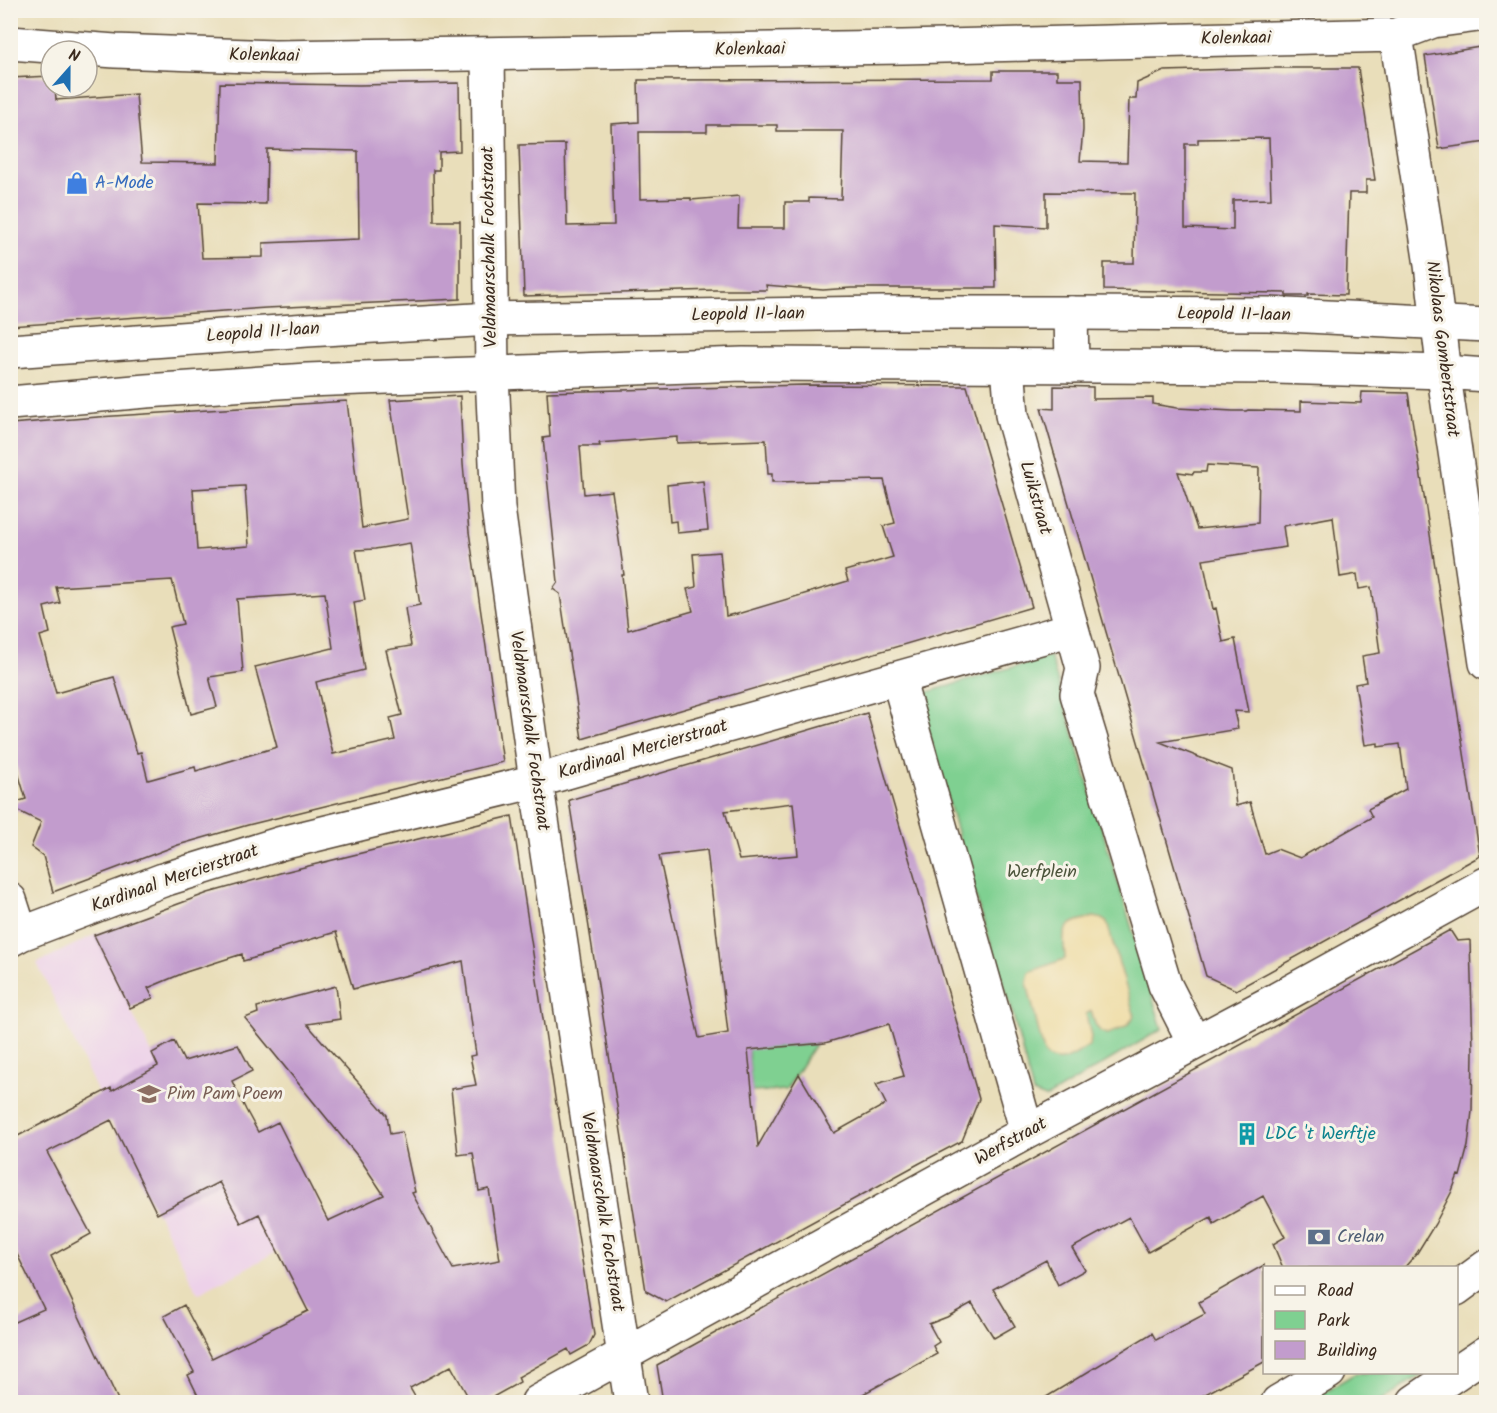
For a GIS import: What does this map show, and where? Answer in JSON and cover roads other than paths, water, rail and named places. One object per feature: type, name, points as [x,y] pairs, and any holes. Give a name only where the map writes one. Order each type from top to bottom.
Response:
[{"type":"street","name":"Kolenkaai","points":[[10,42],[115,51],[274,57],[892,47],[1396,36],[1433,21],[1486,14]]},
{"type":"street","name":"Nikolaas Gombertstraat","points":[[1396,36],[1431,265],[1486,663]]},
{"type":"street","name":"Veldmaarschalk Fochstraat","points":[[488,54],[492,373],[498,508],[536,781],[631,1402]]},
{"type":"street","name":"Leopold II-laan","points":[[10,351],[491,319],[881,313],[1268,314],[1486,325]]},
{"type":"street","points":[[1071,313],[1072,366]]},
{"type":"street","points":[[10,403],[307,380],[743,364],[1276,368],[1486,375]]},
{"type":"street","name":"Luikstraat","points":[[1008,366],[1012,415],[1072,629]]},
{"type":"street","points":[[1072,629],[1083,668],[1077,694],[1165,985],[1194,1042]]},
{"type":"street","name":"Kardinaal Mercierstraat","points":[[16,937],[163,879],[282,843],[536,781],[1072,629]]},
{"type":"street","points":[[898,678],[1027,1132]]},
{"type":"street","name":"Werfstraat","points":[[538,1402],[1027,1132],[1270,1003],[1486,884]]},
{"type":"street","points":[[10,900],[16,937]]},
{"type":"street","points":[[1458,1288],[1486,1267]]},
{"type":"street","points":[[1458,1372],[1486,1353]]},
{"type":"street","points":[[1278,1402],[1326,1374]]},
{"type":"street","points":[[1414,1402],[1455,1374]]},
{"type":"place","name":"A-Mode","points":[[77,183]]},
{"type":"place","name":"Pim Pam Poem","points":[[149,1094]]},
{"type":"place","name":"LDC 't Werftje","points":[[1247,1134]]},
{"type":"place","name":"Crelan","points":[[1319,1237]]},
{"type":"park label","name":"Werfplein","points":[[1042,872]]}]
